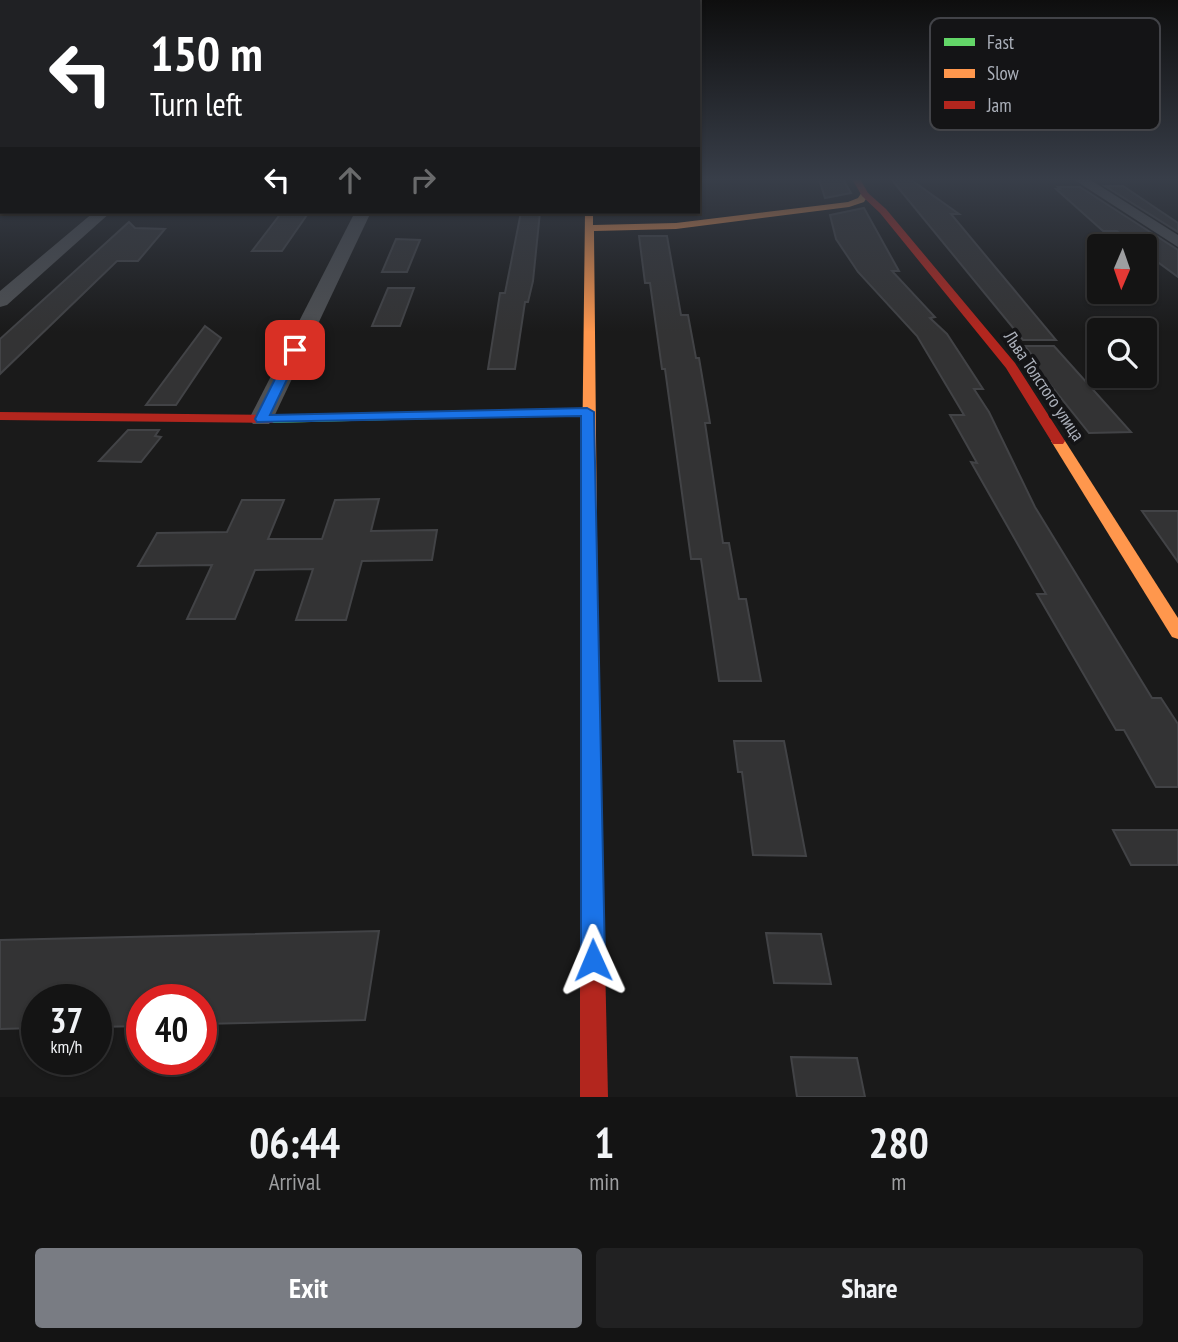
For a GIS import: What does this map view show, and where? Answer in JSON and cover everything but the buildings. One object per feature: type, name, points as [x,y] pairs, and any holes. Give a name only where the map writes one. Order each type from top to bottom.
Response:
[{"type":"street","points":[[0,301],[82,230]]},
{"type":"street","points":[[261,419],[354,230]]},
{"type":"street","points":[[589,230],[587,412],[594,1097]]},
{"type":"street","name":"Льва Толстого улица","points":[[899,230],[1011,366],[1178,632]]},
{"type":"street","points":[[1160,230],[1178,242]]},
{"type":"street","points":[[0,416],[261,419],[587,412]]},
{"type":"traffic: fast","points":[[272,419],[587,412]]},
{"type":"traffic: slow","points":[[589,230],[589,636]]},
{"type":"traffic: slow","points":[[1058,441],[1178,632]]},
{"type":"traffic: jam","points":[[899,230],[1011,366],[1058,441]]},
{"type":"traffic: jam","points":[[0,416],[272,419]]},
{"type":"traffic: jam","points":[[589,636],[594,1097]]},
{"type":"route","points":[[295,350],[261,419],[587,412],[593,960]]}]
